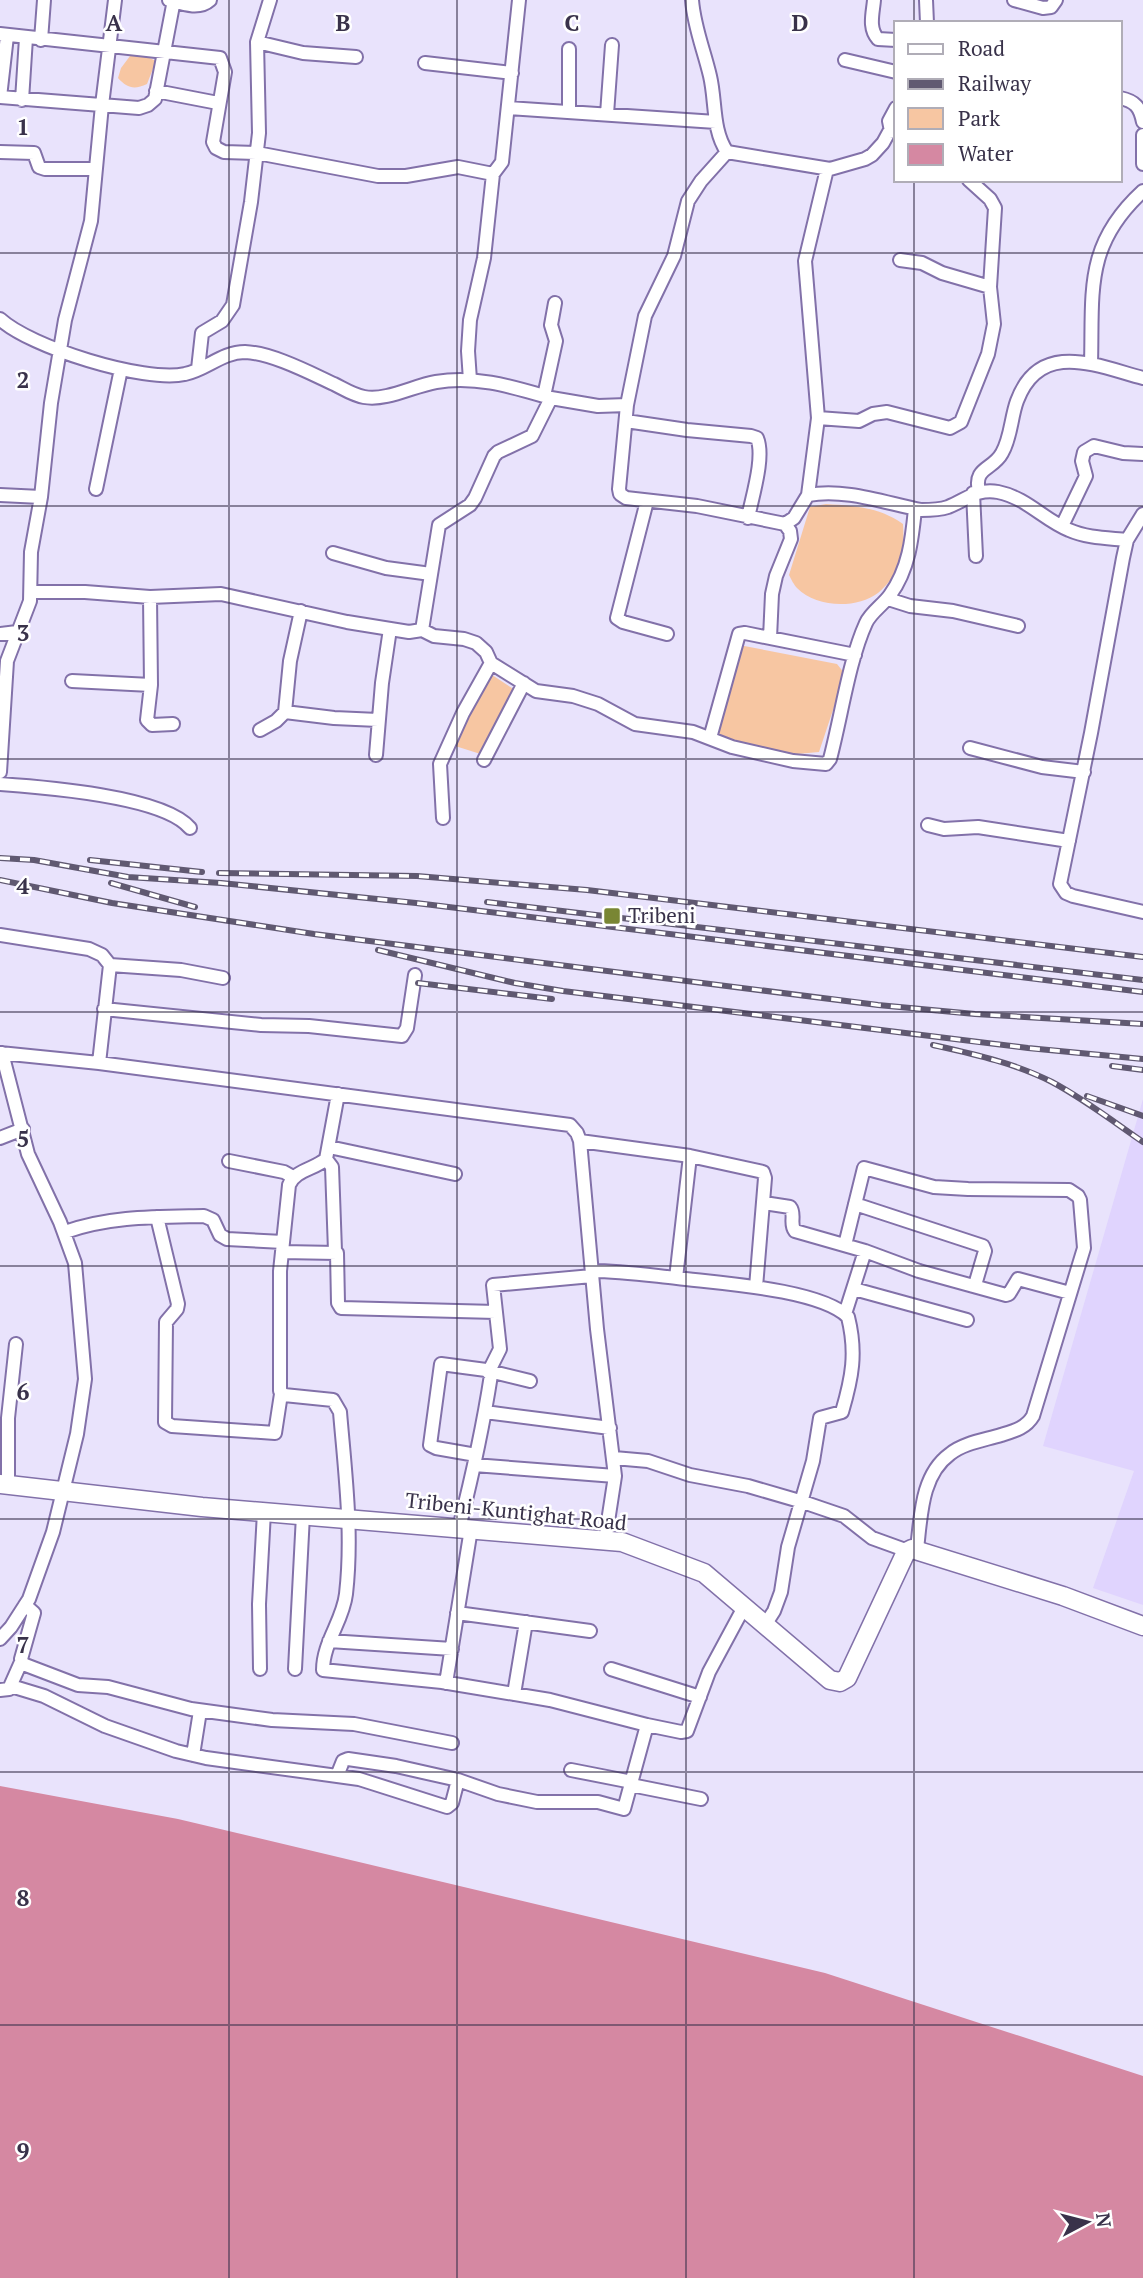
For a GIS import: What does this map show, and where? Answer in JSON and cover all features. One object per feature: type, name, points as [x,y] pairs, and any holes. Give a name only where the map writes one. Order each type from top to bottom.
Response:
[{"type":"main road","name":"Tribeni-Kuntighat Road","points":[[4,1485],[264,1512],[622,1542],[704,1573],[830,1680],[840,1682],[847,1678],[913,1550]]},
{"type":"main road","points":[[913,1550],[1063,1596],[1143,1626]]},
{"type":"street","points":[[41,40],[44,0]]},
{"type":"street","points":[[0,772],[4,678],[17,632],[29,608],[31,552],[41,497],[51,403],[65,320],[89,234],[116,0]]},
{"type":"street","points":[[210,0],[206,4],[196,6],[172,0],[163,53],[156,91],[155,99],[148,105],[139,108],[0,97],[3,35],[163,53],[220,58],[225,72],[213,135],[216,148],[223,152],[257,153],[385,176],[406,176],[458,167],[493,174]]},
{"type":"street","points":[[198,369],[202,333],[227,317],[233,305],[257,153],[260,118],[257,42],[270,0]]},
{"type":"street","points":[[470,380],[470,320],[484,258],[493,174],[502,162],[519,0]]},
{"type":"street","points":[[692,0],[694,20],[711,78],[716,122],[727,152],[827,169],[865,159],[879,149],[894,131],[889,121],[894,112]]},
{"type":"street","points":[[874,0],[874,34],[878,39],[894,40]]},
{"type":"street","points":[[926,0],[927,21]]},
{"type":"street","points":[[1014,0],[1043,8],[1051,7],[1056,0]]},
{"type":"street","points":[[22,100],[26,38]]},
{"type":"street","points":[[257,42],[303,53],[356,57]]},
{"type":"street","points":[[607,114],[612,45]]},
{"type":"street","points":[[569,49],[569,112]]},
{"type":"street","points":[[845,60],[894,72]]},
{"type":"street","points":[[425,63],[512,73]]},
{"type":"street","points":[[156,91],[218,103]]},
{"type":"street","points":[[1122,99],[1139,107],[1143,122]]},
{"type":"street","points":[[508,108],[716,122]]},
{"type":"street","points":[[1143,135],[1143,164]]},
{"type":"street","points":[[0,152],[34,153],[38,167],[45,169],[96,169]]},
{"type":"street","points":[[727,152],[701,181],[688,201],[674,256],[645,316],[627,405],[620,494],[626,498],[697,506],[785,524],[794,518],[808,495],[818,418],[805,261],[827,169]]},
{"type":"street","points":[[818,418],[859,421],[873,414],[887,412],[950,428],[958,425],[988,354],[994,324],[990,287],[995,208],[990,199],[972,182]]},
{"type":"street","points":[[1091,364],[1094,271],[1097,260],[1112,225],[1143,191]]},
{"type":"street","points":[[900,260],[922,263],[942,274],[990,287]]},
{"type":"street","points":[[422,630],[439,525],[470,505],[498,452],[532,436],[547,397],[556,341],[551,325],[555,303]]},
{"type":"street","points":[[0,319],[20,333],[59,351],[121,369],[176,375],[198,369],[229,354],[247,352],[303,370],[355,395],[369,398],[440,381],[470,380],[598,406],[627,405]]},
{"type":"street","points":[[976,556],[977,478],[1002,454],[1016,402],[1035,373],[1044,366],[1059,361],[1091,364],[1143,378]]},
{"type":"street","points":[[96,489],[121,369]]},
{"type":"street","points":[[626,421],[757,438],[760,445],[759,460],[748,518]]},
{"type":"street","points":[[1062,526],[1084,483],[1084,452],[1094,446],[1123,453],[1143,454]]},
{"type":"street","points":[[808,495],[839,493],[915,509],[941,509],[976,492],[995,491],[1038,510],[1082,535],[1128,540]]},
{"type":"street","points":[[0,495],[41,497]]},
{"type":"street","points":[[647,501],[617,618],[667,634]]},
{"type":"street","points":[[31,592],[85,592],[150,597],[221,594],[390,629],[413,632],[422,630],[434,636],[469,640],[486,652],[491,663],[541,692],[573,696],[598,704],[635,724],[693,732],[722,745],[793,761],[826,764],[830,759],[855,655],[866,622],[888,599],[905,568],[913,534],[915,509]]},
{"type":"street","points":[[1143,514],[1128,540],[1060,884],[1066,893],[1143,912]]},
{"type":"street","points":[[771,638],[772,594],[791,539],[785,524]]},
{"type":"street","points":[[333,553],[386,568],[431,574]]},
{"type":"street","points":[[150,597],[151,685],[148,723],[173,724]]},
{"type":"street","points":[[888,599],[910,606],[953,611],[1018,626]]},
{"type":"street","points":[[260,730],[285,712],[290,661],[300,611]]},
{"type":"street","points":[[376,755],[390,629]]},
{"type":"street","points":[[0,634],[17,632]]},
{"type":"street","points":[[709,738],[739,634],[855,655]]},
{"type":"street","points":[[443,818],[440,764],[491,663]]},
{"type":"street","points":[[72,681],[151,685]]},
{"type":"street","points":[[484,760],[524,683]]},
{"type":"street","points":[[285,712],[334,719],[378,720]]},
{"type":"street","points":[[970,748],[1042,767],[1083,772]]},
{"type":"street","points":[[0,783],[68,790],[137,803],[166,811],[190,828]]},
{"type":"street","points":[[928,825],[944,829],[978,827],[1069,841]]},
{"type":"street","points":[[0,935],[89,949],[102,955],[110,965],[99,1063]]},
{"type":"street","points":[[110,965],[181,970],[223,978]]},
{"type":"street","points":[[104,1009],[261,1026],[309,1026],[402,1036],[407,1028],[415,975]]},
{"type":"street","points":[[0,1639],[25,1605],[53,1532],[77,1433],[85,1379],[75,1263],[65,1232],[28,1154],[1,1053],[99,1063],[469,1113],[566,1123],[574,1128],[580,1141],[592,1273],[614,1458],[615,1476],[605,1541]]},
{"type":"street","points":[[338,1094],[328,1153],[340,1307],[496,1312]]},
{"type":"street","points":[[0,1138],[23,1129]]},
{"type":"street","points":[[580,1141],[690,1156],[763,1172],[764,1203],[756,1287]]},
{"type":"street","points":[[328,1153],[455,1174]]},
{"type":"street","points":[[157,1217],[178,1304],[166,1322],[165,1422],[172,1426],[275,1433],[282,1394],[279,1375],[279,1317],[282,1247],[289,1185],[293,1177],[320,1164],[328,1153]]},
{"type":"street","points":[[676,1278],[690,1156]]},
{"type":"street","points":[[229,1161],[258,1166],[293,1177]]},
{"type":"street","points":[[614,1458],[648,1461],[690,1475],[748,1486],[803,1502],[844,1516],[872,1538],[913,1550],[927,1486],[937,1466],[951,1453],[1014,1431],[1029,1422],[1084,1248],[1080,1200],[1069,1190],[934,1186],[864,1168],[845,1245]]},
{"type":"street","points":[[764,1203],[790,1207],[795,1231],[865,1251],[919,1271],[1008,1295],[1019,1279],[1070,1293]]},
{"type":"street","points":[[855,1204],[983,1246],[985,1251],[975,1285]]},
{"type":"street","points":[[65,1232],[104,1221],[204,1216],[213,1220],[220,1235],[227,1239],[335,1251]]},
{"type":"street","points":[[845,1314],[865,1251]]},
{"type":"street","points":[[446,1683],[457,1613],[465,1528],[491,1375],[489,1371],[500,1349],[492,1287],[495,1284],[625,1271],[756,1287],[790,1294],[845,1314],[849,1321],[852,1380],[842,1412],[820,1418],[803,1502],[788,1548],[781,1592],[765,1625]]},
{"type":"street","points":[[854,1289],[967,1320]]},
{"type":"street","points":[[4,1485],[16,1344]]},
{"type":"street","points":[[530,1381],[443,1363],[439,1367],[430,1445],[475,1460],[615,1476]]},
{"type":"street","points":[[282,1394],[328,1398],[339,1407],[349,1519],[346,1595],[341,1614],[328,1641],[323,1667],[326,1672],[446,1683],[514,1694],[565,1703],[647,1725],[688,1731],[709,1672],[744,1607]]},
{"type":"street","points":[[485,1412],[610,1428]]},
{"type":"street","points":[[260,1669],[259,1604],[264,1512]]},
{"type":"street","points":[[295,1668],[303,1515]]},
{"type":"street","points":[[25,1605],[34,1614],[21,1662],[6,1688],[44,1696],[120,1732],[193,1755],[372,1783],[447,1807],[452,1803],[458,1780]]},
{"type":"street","points":[[457,1613],[590,1631]]},
{"type":"street","points":[[514,1694],[526,1622]]},
{"type":"street","points":[[328,1641],[452,1649]]},
{"type":"street","points":[[21,1662],[25,1666],[78,1685],[108,1687],[173,1706],[272,1720],[354,1724],[452,1743]]},
{"type":"street","points":[[611,1669],[700,1697]]},
{"type":"street","points":[[193,1755],[200,1711]]},
{"type":"street","points":[[337,1776],[343,1761],[348,1759],[396,1766],[458,1780],[498,1794],[537,1801],[598,1802],[624,1809],[647,1725]]},
{"type":"street","points":[[571,1770],[701,1798]]},
{"type":"shaded area","points":[[1143,1099],[1143,1605],[1093,1588],[1134,1471],[1043,1446]]},
{"type":"green space","points":[[143,55],[156,61],[147,84],[134,87],[124,84],[118,78],[121,68],[130,56]]},
{"type":"green space","points":[[826,504],[876,511],[903,524],[903,549],[899,567],[878,593],[859,602],[825,603],[805,595],[789,575],[810,507]]},
{"type":"green space","points":[[739,645],[837,664],[845,674],[819,752],[786,755],[757,751],[711,732]]},
{"type":"green space","points":[[489,673],[518,692],[490,757],[452,745]]},
{"type":"water","points":[[0,1786],[178,1819],[825,1973],[1143,2076],[1143,2278],[0,2278]]},
{"type":"railway","points":[[0,858],[34,860],[128,877],[221,883],[416,903],[1143,992]]},
{"type":"railway","points":[[90,860],[202,872]]},
{"type":"railway","points":[[219,873],[417,876],[587,890],[1143,957]]},
{"type":"railway","points":[[0,880],[112,903],[314,934],[878,1005],[1143,1024]]},
{"type":"railway","points":[[111,883],[195,907]]},
{"type":"railway","points":[[487,902],[1143,980]]},
{"type":"railway","points":[[378,950],[515,983],[563,991],[1028,1048],[1143,1059]]},
{"type":"railway","points":[[418,983],[552,999]]},
{"type":"railway","points":[[933,1045],[994,1060],[1038,1075],[1076,1096],[1143,1142]]},
{"type":"railway","points":[[1112,1066],[1143,1070]]},
{"type":"railway","points":[[1087,1096],[1143,1116]]},
{"type":"place","name":"Tribeni","points":[[612,916]]}]
